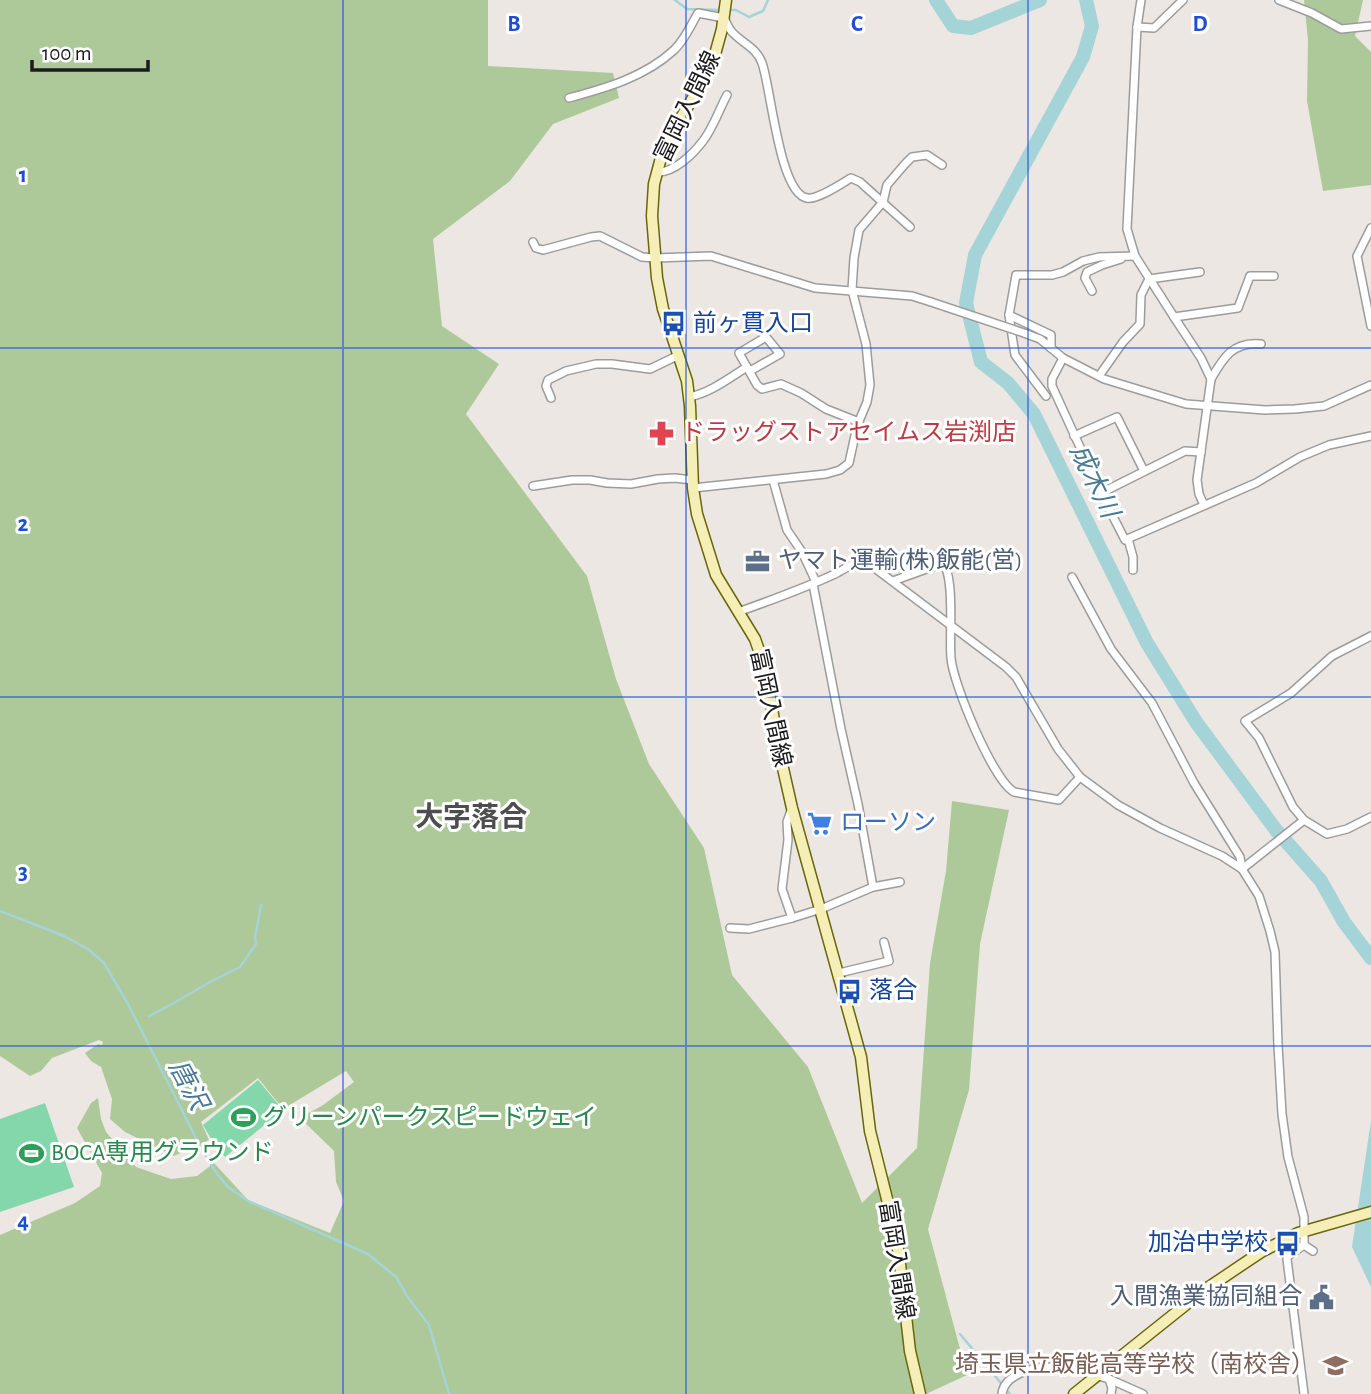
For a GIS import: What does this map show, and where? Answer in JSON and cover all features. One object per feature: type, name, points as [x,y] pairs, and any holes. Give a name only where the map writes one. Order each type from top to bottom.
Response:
[{"type":"main road","name":"富岡入間線","points":[[726,0],[719,43],[709,71],[667,142],[657,172],[653,199],[655,258],[663,309],[684,369],[689,397],[697,514],[716,575],[755,639],[765,668],[792,808],[861,1057],[870,1131],[894,1227],[910,1351],[920,1394]]},
{"type":"main road","points":[[1074,1394],[1223,1277],[1276,1243],[1309,1229],[1371,1212]]},
{"type":"street","points":[[1142,0],[1137,27],[1126,224],[1135,256],[1201,358],[1211,379]]},
{"type":"street","points":[[1137,27],[1154,27],[1183,0]]},
{"type":"street","points":[[1279,0],[1312,13],[1341,29],[1371,26]]},
{"type":"street","points":[[569,98],[607,88],[649,69],[676,49],[698,13],[724,18],[730,31],[758,54],[763,64],[776,135],[792,185],[800,196],[814,198],[851,178],[860,182],[910,227]]},
{"type":"street","points":[[657,172],[666,172],[679,164],[703,142],[727,96]]},
{"type":"street","points":[[533,486],[572,480],[631,484],[675,478],[693,484],[773,480],[841,470],[849,463],[870,385],[866,344],[852,290],[859,230],[883,202],[887,185],[912,157],[927,155],[942,165]]},
{"type":"street","points":[[1371,228],[1357,256],[1371,326]]},
{"type":"street","points":[[533,243],[536,248],[543,250],[600,236],[642,257],[711,256],[815,288],[912,296],[1040,339],[1063,358],[1104,379],[1186,404],[1295,410],[1324,406],[1371,386]]},
{"type":"street","points":[[1092,291],[1085,278],[1087,272],[1135,256]]},
{"type":"street","points":[[1046,396],[1015,355],[1009,315],[1016,275],[1052,275],[1099,257],[1135,256]]},
{"type":"street","points":[[1149,279],[1200,272]]},
{"type":"street","points":[[1174,317],[1238,308],[1250,276],[1274,276]]},
{"type":"street","points":[[1099,376],[1123,342],[1140,324],[1141,295],[1149,279]]},
{"type":"street","points":[[1009,315],[1051,335],[1051,348]]},
{"type":"street","points":[[689,397],[697,395],[748,369],[780,354],[766,337],[739,354],[748,369],[757,385],[762,389],[781,384],[826,409],[859,422]]},
{"type":"street","points":[[1204,505],[1197,480],[1211,379],[1235,347],[1261,344]]},
{"type":"street","points":[[551,398],[546,386],[548,380],[566,371],[596,364],[650,369],[679,355]]},
{"type":"street","points":[[1063,358],[1052,379],[1052,386],[1125,540],[1256,483],[1300,457],[1329,444],[1371,436]]},
{"type":"street","points":[[1074,436],[1117,416],[1144,471]]},
{"type":"street","points":[[1101,492],[1185,451],[1201,452]]},
{"type":"street","points":[[773,480],[787,530],[802,552],[815,583],[873,887]]},
{"type":"street","points":[[1128,539],[1133,570]]},
{"type":"street","points":[[738,612],[815,583],[863,561],[873,566],[950,623],[1016,677],[1058,749],[1080,777],[1118,806],[1222,856],[1242,869]]},
{"type":"street","points":[[893,581],[943,563],[947,566],[951,661],[970,719],[996,770],[1009,789],[1059,800],[1080,777]]},
{"type":"street","points":[[1072,577],[1111,649],[1152,703],[1194,783],[1240,857],[1242,869],[1258,896],[1270,930],[1275,952],[1284,1134],[1309,1229],[1304,1245],[1287,1259],[1304,1394]]},
{"type":"street","points":[[1371,636],[1332,656],[1291,693],[1245,721],[1259,738],[1293,807],[1304,820],[1327,834],[1347,829],[1371,817]]},
{"type":"street","points":[[792,808],[786,822],[788,840],[782,889],[792,918]]},
{"type":"street","points":[[1242,869],[1304,820]]},
{"type":"street","points":[[730,929],[749,929],[792,918],[873,887],[900,882]]},
{"type":"street","points":[[839,974],[889,961],[884,942]]},
{"type":"street","points":[[1304,1245],[1313,1251]]},
{"type":"street","points":[[1002,1394],[1011,1378],[1037,1368],[1050,1367],[1109,1379],[1143,1394]]},
{"type":"street","points":[[1109,1379],[1111,1394]]},
{"type":"green space","points":[[0,0],[488,0],[488,66],[613,73],[619,98],[553,124],[510,181],[433,239],[442,326],[499,364],[466,414],[587,576],[616,679],[649,764],[704,848],[732,975],[808,1067],[862,1203],[917,1148],[930,963],[946,871],[952,801],[1009,810],[980,944],[969,1090],[928,1229],[967,1375],[926,1394],[0,1394],[0,1235],[75,1203],[100,1186],[102,1173],[77,1128],[91,1103],[98,1098],[106,1132],[136,1167],[171,1179],[197,1176],[214,1163],[248,1200],[330,1233],[344,1201],[336,1182],[334,1151],[300,1118],[354,1082],[346,1071],[283,1109],[258,1078],[201,1122],[209,1140],[174,1156],[125,1132],[110,1119],[112,1099],[101,1067],[85,1053],[103,1042],[99,1040],[52,1058],[41,1071],[30,1076],[0,1056]]},
{"type":"green space","points":[[1304,0],[1363,0],[1355,36],[1371,52],[1371,185],[1323,191],[1307,101],[1308,40]]},
{"type":"green space","name":"グリーンパークスピードウェイ","points":[[258,1080],[283,1110],[225,1157],[203,1125]]},
{"type":"green space","name":"BOCA専用グラウンド","points":[[45,1103],[74,1187],[0,1212],[0,1119]]},
{"type":"water","points":[[1371,1121],[1371,1287],[1352,1247]]},
{"type":"waterway","points":[[675,0],[687,9],[718,10]]},
{"type":"waterway","points":[[732,10],[749,17],[763,11],[768,0]]},
{"type":"waterway","name":"成木川","points":[[936,0],[953,26],[971,28],[1040,0]]},
{"type":"waterway","name":"成木川","points":[[1086,0],[1092,26],[1083,57],[975,255],[966,303],[981,362],[1008,383],[1034,414],[1147,643],[1196,722],[1276,830],[1321,881],[1344,922],[1371,958]]},
{"type":"waterway","points":[[149,1016],[240,967],[256,944],[261,905]]},
{"type":"waterway","name":"唐沢","points":[[0,911],[64,936],[88,949],[104,963],[128,1004],[198,1142],[227,1186],[248,1201],[368,1254],[396,1277],[429,1325],[449,1394]]},
{"type":"waterway","points":[[960,1334],[1010,1394]]},
{"type":"place","name":"前ヶ貫入口","points":[[673,324]]},
{"type":"place","name":"ドラッグストアセイムス岩渕店","points":[[661,433]]},
{"type":"place","name":"ヤマト運輸(株)飯能(営)","points":[[758,561]]},
{"type":"place","name":"ローソン","points":[[820,823]]},
{"type":"place","name":"落合","points":[[849,991]]},
{"type":"place","name":"グリーンパークスピードウェイ","points":[[243,1118]]},
{"type":"place","name":"BOCA専用グラウンド","points":[[31,1153]]},
{"type":"place","name":"加治中学校","points":[[1288,1243]]},
{"type":"place","name":"入間漁業協同組合","points":[[1322,1297]]},
{"type":"place","name":"埼玉県立飯能高等学校（南校舎）","points":[[1335,1365]]},
{"type":"district","name":"大字落合","points":[[471,818]]}]
